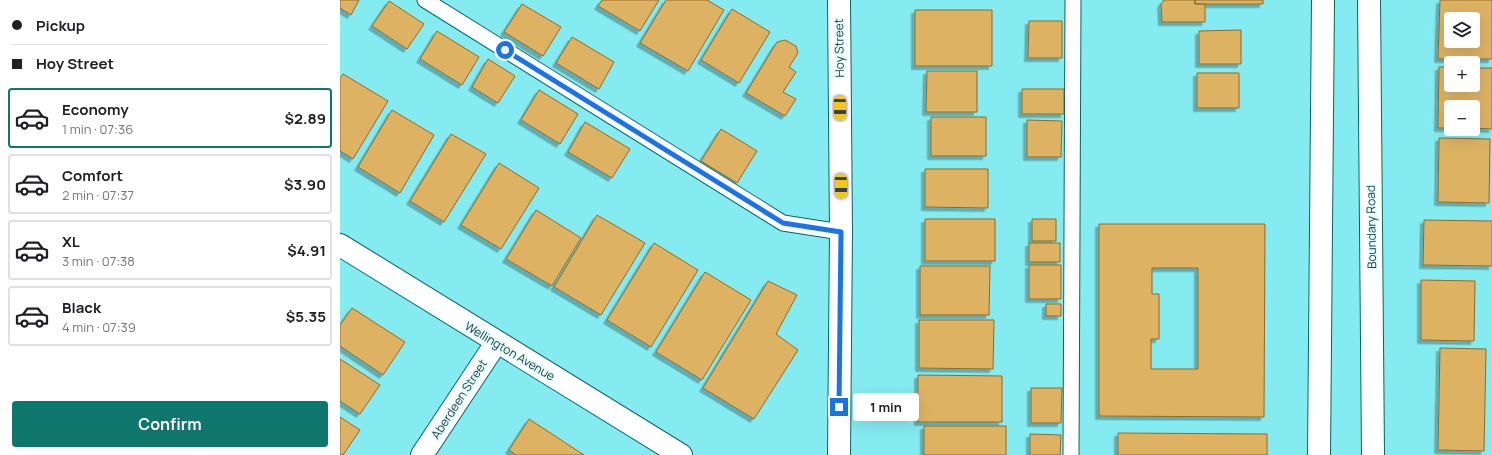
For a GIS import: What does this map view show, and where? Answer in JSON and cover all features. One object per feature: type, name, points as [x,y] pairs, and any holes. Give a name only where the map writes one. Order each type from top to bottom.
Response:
[{"type":"street","name":"Hoy Street","points":[[839,0],[841,232],[839,455]]},
{"type":"street","points":[[1319,455],[1323,0]]},
{"type":"street","name":"Boundary Road","points":[[1368,0],[1373,455]]},
{"type":"street","name":"Wellington Avenue","points":[[340,245],[681,455]]},
{"type":"street","name":"Aberdeen Street","points":[[422,455],[496,342]]},
{"type":"lane","points":[[425,0],[783,223],[841,232]]},
{"type":"lane","points":[[1071,455],[1073,0]]},
{"type":"building","points":[[340,0],[359,0],[351,15],[340,8]]},
{"type":"building","points":[[602,0],[659,0],[640,31],[598,6]]},
{"type":"building","points":[[666,0],[707,0],[724,10],[688,71],[640,43]]},
{"type":"building","points":[[1164,0],[1195,0],[1195,4],[1205,4],[1205,22],[1162,22],[1161,4]]},
{"type":"building","points":[[1195,0],[1263,0],[1263,4],[1195,4]]},
{"type":"building","points":[[1440,0],[1492,0],[1492,59],[1480,59],[1480,56],[1444,56],[1444,59],[1438,59]]},
{"type":"building","points":[[389,1],[424,24],[407,49],[372,26]]},
{"type":"building","points":[[522,4],[561,27],[543,56],[504,32]]},
{"type":"building","points":[[732,9],[770,32],[739,83],[701,60]]},
{"type":"building","points":[[915,10],[992,10],[992,66],[915,66]]},
{"type":"building","points":[[1029,21],[1062,21],[1062,58],[1028,58]]},
{"type":"building","points":[[1241,30],[1241,64],[1199,64],[1199,31]]},
{"type":"building","points":[[437,31],[479,57],[462,85],[420,59]]},
{"type":"building","points":[[572,37],[614,62],[599,89],[556,63]]},
{"type":"building","points":[[785,40],[796,46],[798,53],[789,67],[796,72],[783,92],[796,99],[785,116],[746,93],[777,42]]},
{"type":"building","points":[[488,59],[515,76],[498,103],[472,87]]},
{"type":"building","points":[[1439,67],[1444,67],[1444,92],[1480,92],[1480,68],[1492,68],[1492,129],[1480,128],[1480,100],[1444,100],[1444,128],[1438,128]]},
{"type":"building","points":[[927,71],[977,71],[977,112],[926,112]]},
{"type":"building","points":[[1197,73],[1239,73],[1239,108],[1197,108]]},
{"type":"building","points":[[343,74],[388,101],[353,159],[340,151],[340,78]]},
{"type":"building","points":[[1022,89],[1064,89],[1064,114],[1022,114]]},
{"type":"building","points":[[539,90],[578,114],[560,144],[521,120]]},
{"type":"building","points":[[392,110],[434,135],[400,193],[358,167]]},
{"type":"building","points":[[931,117],[986,117],[986,156],[931,156]]},
{"type":"building","points":[[1027,120],[1062,121],[1061,157],[1027,157]]},
{"type":"building","points":[[585,122],[630,149],[612,178],[568,152]]},
{"type":"building","points":[[721,129],[757,151],[737,183],[701,161]]},
{"type":"building","points":[[451,134],[486,154],[444,222],[410,201]]},
{"type":"building","points":[[1439,138],[1490,139],[1489,203],[1438,202]]},
{"type":"building","points":[[499,163],[539,188],[501,249],[461,225]]},
{"type":"building","points":[[925,169],[988,169],[988,208],[925,207]]},
{"type":"building","points":[[536,210],[581,238],[552,286],[506,259]]},
{"type":"building","points":[[597,215],[645,243],[601,315],[554,287]]},
{"type":"building","points":[[925,219],[995,219],[995,261],[925,261]]},
{"type":"building","points":[[1032,219],[1056,219],[1056,241],[1032,241]]},
{"type":"building","points":[[1424,220],[1492,221],[1492,266],[1423,265]]},
{"type":"building","points":[[1099,224],[1265,224],[1264,417],[1099,416]],"holes":[[[1152,268],[1198,268],[1198,369],[1151,369],[1151,339],[1159,339],[1159,294],[1152,294]]]},
{"type":"building","points":[[654,243],[698,270],[651,347],[607,320]]},
{"type":"building","points":[[1029,243],[1060,243],[1060,262],[1029,262]]},
{"type":"building","points":[[1029,265],[1061,265],[1061,299],[1029,299]]},
{"type":"building","points":[[920,266],[990,266],[989,315],[920,315]]},
{"type":"building","points":[[705,272],[751,300],[702,380],[656,352]]},
{"type":"building","points":[[1421,280],[1475,281],[1474,341],[1421,340]]},
{"type":"building","points":[[768,281],[797,295],[776,334],[798,350],[754,419],[703,388]]},
{"type":"building","points":[[1046,304],[1061,304],[1061,316],[1046,316]]},
{"type":"building","points":[[352,308],[405,342],[383,375],[340,346],[340,325]]},
{"type":"building","points":[[919,320],[994,320],[993,369],[919,368]]},
{"type":"building","points":[[1440,348],[1486,349],[1484,451],[1438,450]]},
{"type":"building","points":[[340,359],[380,385],[360,414],[340,401]]},
{"type":"building","points":[[918,375],[1002,376],[1002,422],[918,422]]},
{"type":"building","points":[[1031,388],[1062,388],[1061,423],[1031,423]]},
{"type":"building","points":[[340,417],[360,430],[343,455],[340,455]]},
{"type":"building","points":[[529,419],[584,455],[516,455],[509,450]]},
{"type":"building","points":[[924,426],[1006,426],[1006,455],[924,455]]},
{"type":"building","points":[[1118,433],[1267,434],[1267,455],[1118,455]]},
{"type":"building","points":[[1030,434],[1061,435],[1060,455],[1030,455]]},
{"type":"route","points":[[505,50],[783,223],[841,232],[839,407]]}]
